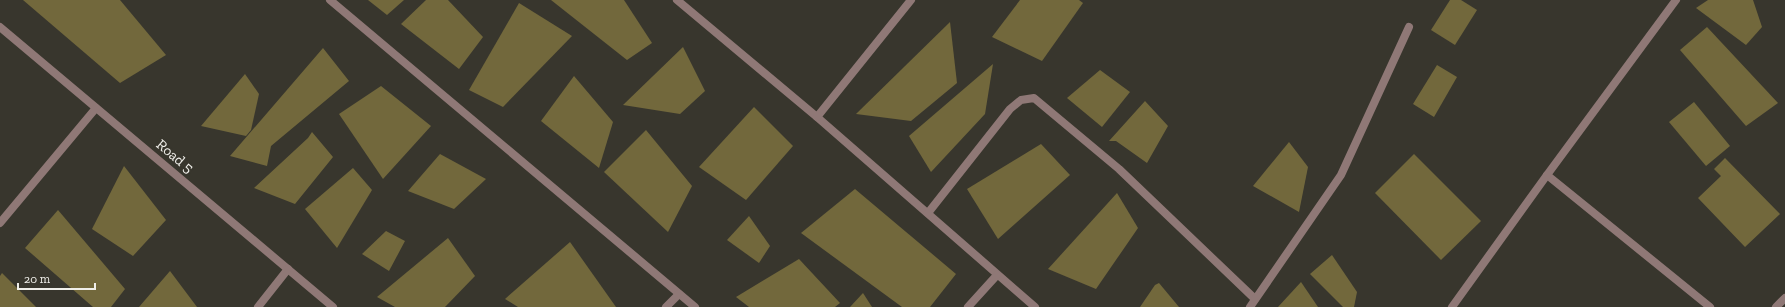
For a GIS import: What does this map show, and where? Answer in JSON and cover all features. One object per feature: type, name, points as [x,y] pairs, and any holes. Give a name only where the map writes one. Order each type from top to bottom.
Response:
[{"type":"street","points":[[330,0],[695,307]]},
{"type":"street","points":[[677,0],[817,116],[1035,307]]},
{"type":"street","points":[[817,116],[911,0]]},
{"type":"street","points":[[1452,307],[1676,0]]},
{"type":"street","name":"Road 5","points":[[0,27],[332,307]]},
{"type":"street","points":[[1250,307],[1341,174],[1409,27]]},
{"type":"street","points":[[928,213],[1010,109],[1021,100],[1034,98],[1119,170],[1255,299]]},
{"type":"street","points":[[0,223],[96,108]]},
{"type":"street","points":[[1547,175],[1710,307]]},
{"type":"street","points":[[258,307],[288,270]]},
{"type":"street","points":[[968,307],[998,275]]},
{"type":"street","points":[[666,307],[679,294]]},
{"type":"street","points":[[1776,307],[1785,298]]},
{"type":"building","points":[[23,0],[120,0],[166,55],[120,83]]},
{"type":"building","points":[[368,0],[404,0],[387,15]]},
{"type":"building","points":[[426,0],[448,0],[483,37],[459,69],[401,24]]},
{"type":"building","points":[[551,0],[624,0],[652,43],[627,60]]},
{"type":"building","points":[[1020,0],[1079,0],[1083,3],[1042,61],[992,37]]},
{"type":"building","points":[[1450,0],[1461,0],[1477,10],[1455,45],[1431,30]]},
{"type":"building","points":[[1708,0],[1753,0],[1762,27],[1746,45],[1696,8]]},
{"type":"building","points":[[519,3],[572,36],[503,107],[469,90]]},
{"type":"building","points":[[950,22],[957,83],[911,121],[856,114]]},
{"type":"building","points":[[1707,27],[1778,103],[1746,126],[1680,50]]},
{"type":"building","points":[[683,47],[705,91],[680,114],[623,105]]},
{"type":"building","points":[[323,48],[349,81],[271,146],[267,166],[230,156]]},
{"type":"building","points":[[993,64],[985,114],[931,172],[909,136]]},
{"type":"building","points":[[1437,65],[1457,77],[1434,117],[1413,104]]},
{"type":"building","points":[[1100,70],[1130,92],[1102,127],[1067,98]]},
{"type":"building","points":[[245,74],[259,94],[251,130],[246,136],[201,126]]},
{"type":"building","points":[[574,76],[613,122],[599,168],[541,121]]},
{"type":"building","points":[[381,86],[431,126],[383,179],[339,114]]},
{"type":"building","points":[[1145,101],[1168,126],[1147,163],[1116,141],[1109,141]]},
{"type":"building","points":[[1694,102],[1730,146],[1706,166],[1669,122]]},
{"type":"building","points":[[754,107],[793,146],[746,200],[699,167]]},
{"type":"building","points":[[646,130],[692,186],[668,232],[604,172]]},
{"type":"building","points":[[312,132],[333,157],[295,204],[254,188],[308,138]]},
{"type":"building","points":[[1289,142],[1308,167],[1299,212],[1253,186]]},
{"type":"building","points":[[1041,144],[1070,175],[998,239],[967,189]]},
{"type":"building","points":[[440,154],[486,179],[454,209],[408,191]]},
{"type":"building","points":[[1414,154],[1481,221],[1441,260],[1375,193]]},
{"type":"building","points":[[1725,158],[1780,214],[1745,247],[1698,198],[1721,176],[1714,169]]},
{"type":"building","points":[[124,166],[166,220],[133,256],[92,229]]},
{"type":"building","points":[[353,168],[372,190],[337,248],[305,209]]},
{"type":"building","points":[[855,189],[956,274],[930,307],[902,307],[801,233]]},
{"type":"building","points":[[1117,193],[1138,228],[1096,289],[1048,269]]},
{"type":"building","points":[[58,210],[125,289],[111,307],[93,307],[25,248]]},
{"type":"building","points":[[749,216],[770,246],[759,263],[727,240]]},
{"type":"building","points":[[386,231],[405,241],[389,271],[362,254]]},
{"type":"building","points":[[448,238],[475,276],[445,307],[395,307],[377,297]]},
{"type":"building","points":[[570,242],[616,307],[518,307],[505,299]]},
{"type":"building","points":[[1332,255],[1357,292],[1354,307],[1343,307],[1310,274]]},
{"type":"building","points":[[799,259],[840,303],[835,307],[749,307],[736,297]]},
{"type":"building","points":[[170,271],[197,307],[139,307]]},
{"type":"building","points":[[2,273],[36,307],[0,307],[0,276]]},
{"type":"building","points":[[1301,282],[1318,307],[1278,307]]},
{"type":"building","points":[[1159,283],[1179,307],[1140,307],[1155,285]]},
{"type":"building","points":[[863,293],[872,307],[850,307]]}]
